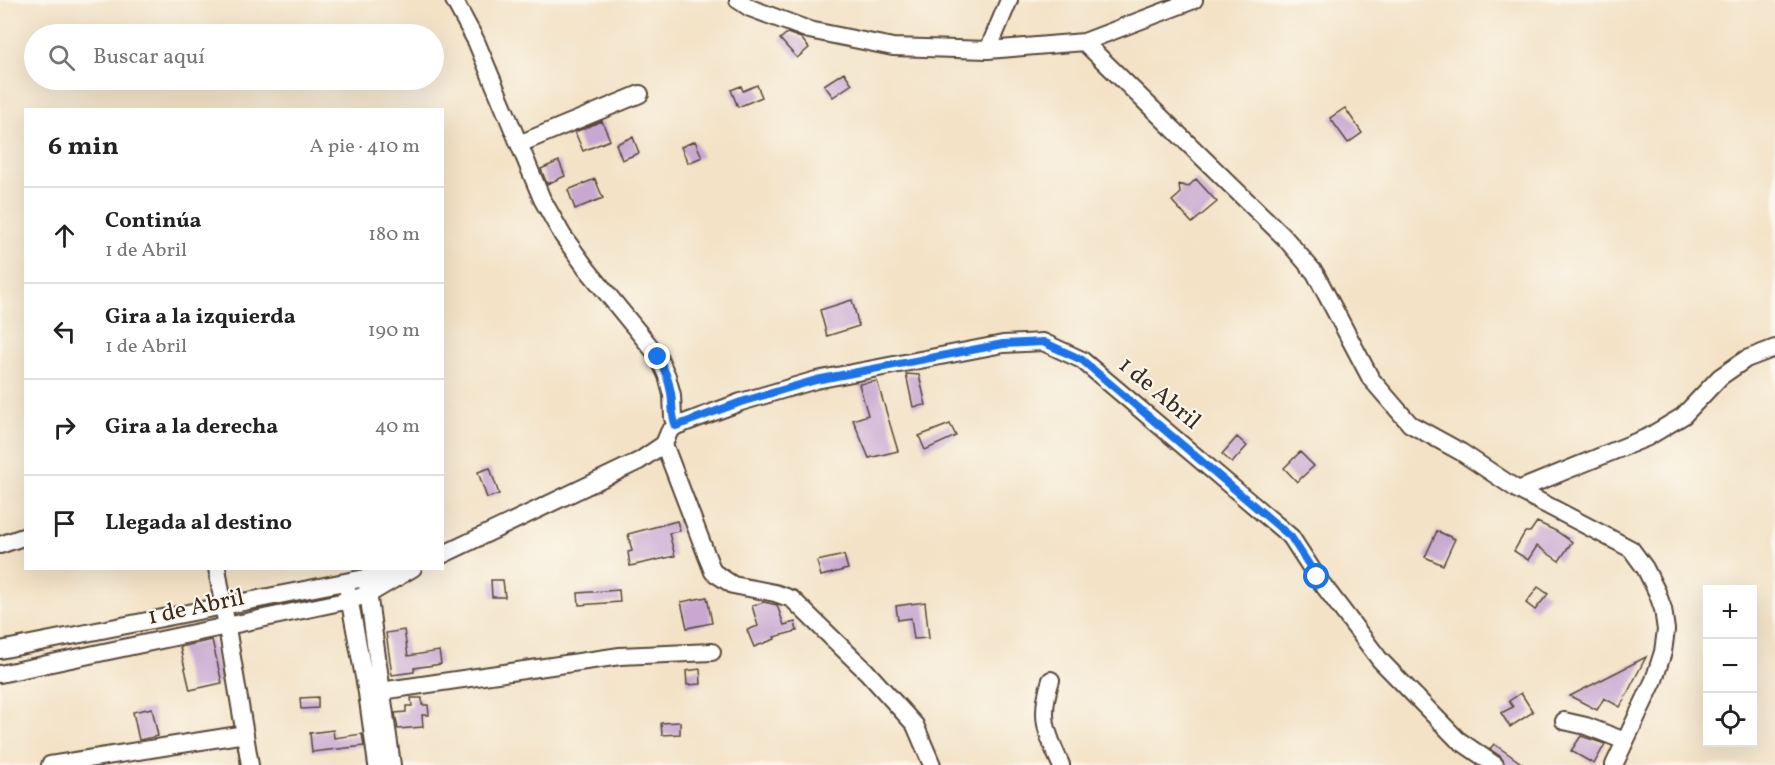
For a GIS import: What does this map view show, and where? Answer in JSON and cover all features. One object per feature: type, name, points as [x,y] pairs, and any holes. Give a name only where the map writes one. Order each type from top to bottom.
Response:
[{"type":"street","points":[[444,554],[639,461],[664,444],[669,432],[676,426],[673,418],[672,395],[667,376],[658,357],[563,236],[542,199],[476,41],[454,0]]},
{"type":"street","points":[[738,0],[750,8],[809,30],[892,47],[988,50],[1083,42],[1194,0]]},
{"type":"street","points":[[988,50],[1009,0]]},
{"type":"street","points":[[1083,42],[1284,237],[1308,264],[1344,325],[1371,379],[1410,424],[1461,452],[1518,490],[1631,549],[1645,568],[1663,609],[1666,630],[1663,652],[1654,680],[1614,765]]},
{"type":"street","points":[[519,144],[640,94]]},
{"type":"street","name":"1 de Abril","points":[[676,426],[741,402],[816,380],[1003,344],[1043,342],[1082,360],[1291,537],[1317,577],[1380,660],[1457,739],[1496,765]]},
{"type":"street","points":[[1518,490],[1648,437],[1683,416],[1728,371],[1746,359],[1775,348]]},
{"type":"street","points":[[664,444],[713,572],[733,585],[775,593],[792,599],[867,672],[915,725],[932,765]]},
{"type":"street","points":[[0,545],[24,537]]},
{"type":"street","points":[[217,570],[250,765]]},
{"type":"street","name":"1 de Abril","points":[[0,674],[350,600],[367,586],[398,578],[409,570]]},
{"type":"street","points":[[346,582],[392,765]]},
{"type":"street","name":"1 de Abril","points":[[0,650],[346,582],[367,586]]},
{"type":"street","points":[[367,586],[377,765]]},
{"type":"street","points":[[374,692],[620,656],[712,652]]},
{"type":"street","points":[[1051,680],[1045,699],[1044,718],[1050,742],[1061,765]]},
{"type":"street","points":[[1564,721],[1586,726],[1625,741]]},
{"type":"street","points":[[50,765],[245,734]]},
{"type":"building","points":[[787,33],[801,38],[809,48],[797,58],[780,39]]},
{"type":"building","points":[[844,72],[852,84],[833,97],[824,85]]},
{"type":"building","points":[[757,85],[762,97],[738,107],[731,90],[741,86],[743,91]]},
{"type":"building","points":[[1345,108],[1362,133],[1348,143],[1330,118]]},
{"type":"building","points":[[602,121],[610,140],[583,151],[575,132]]},
{"type":"building","points":[[633,137],[639,153],[622,160],[616,144]]},
{"type":"building","points":[[695,141],[702,157],[688,163],[681,147]]},
{"type":"building","points":[[559,161],[565,176],[547,184],[541,169]]},
{"type":"building","points":[[595,179],[603,198],[575,209],[568,190]]},
{"type":"building","points":[[1196,179],[1217,202],[1192,223],[1172,201],[1180,194],[1179,184],[1188,187]]},
{"type":"building","points":[[852,300],[859,326],[827,336],[820,310]]},
{"type":"building","points":[[906,374],[919,375],[926,405],[913,407]]},
{"type":"building","points":[[877,381],[898,451],[869,458],[853,420],[868,415],[859,384]]},
{"type":"building","points":[[950,424],[956,436],[925,450],[919,436]]},
{"type":"building","points":[[1237,437],[1247,446],[1232,463],[1222,454]]},
{"type":"building","points":[[1300,452],[1314,466],[1297,482],[1284,468]]},
{"type":"building","points":[[490,468],[499,494],[487,498],[478,472]]},
{"type":"building","points":[[677,521],[680,531],[669,533],[675,556],[630,566],[628,552],[632,551],[628,534]]},
{"type":"building","points":[[1537,522],[1572,542],[1559,561],[1537,546],[1528,560],[1514,551],[1525,532],[1530,532]]},
{"type":"building","points":[[1437,531],[1455,539],[1443,565],[1425,557]]},
{"type":"building","points":[[844,555],[848,569],[821,576],[817,561]]},
{"type":"building","points":[[491,580],[503,580],[505,597],[492,597]]},
{"type":"building","points":[[1538,587],[1548,594],[1535,610],[1526,603]]},
{"type":"building","points":[[619,590],[620,602],[579,605],[578,593]]},
{"type":"building","points":[[707,597],[712,623],[687,628],[681,602]]},
{"type":"building","points":[[764,602],[777,605],[784,625],[795,622],[797,631],[774,637],[775,639],[754,647],[747,630],[758,626],[752,606]]},
{"type":"building","points":[[925,602],[929,638],[914,639],[911,618],[898,620],[896,606]]},
{"type":"building","points":[[404,630],[408,656],[439,651],[441,664],[414,668],[414,672],[392,675],[386,633]]},
{"type":"building","points":[[212,640],[222,683],[190,690],[180,647]]},
{"type":"building","points":[[1646,657],[1620,707],[1604,698],[1597,710],[1570,696]]},
{"type":"building","points":[[700,669],[701,684],[687,685],[686,671]]},
{"type":"building","points":[[1521,693],[1533,712],[1510,727],[1501,713],[1513,707],[1509,701]]},
{"type":"building","points":[[318,697],[318,708],[301,709],[300,698]]},
{"type":"building","points":[[411,698],[422,698],[422,705],[428,705],[429,715],[422,715],[423,727],[398,729],[395,713],[406,712],[406,706],[412,706]]},
{"type":"building","points":[[152,708],[158,736],[139,740],[133,712]]},
{"type":"building","points":[[680,722],[680,734],[662,735],[661,723]]},
{"type":"building","points":[[333,730],[334,738],[362,734],[364,746],[312,752],[310,733]]},
{"type":"building","points":[[1581,736],[1605,744],[1594,764],[1571,751]]},
{"type":"building","points":[[1494,744],[1524,765],[1505,765],[1501,757],[1490,749]]},
{"type":"route","points":[[658,357],[667,376],[672,395],[673,418],[676,426],[741,402],[816,380],[1003,344],[1043,342],[1082,360],[1291,537],[1317,577]]}]
